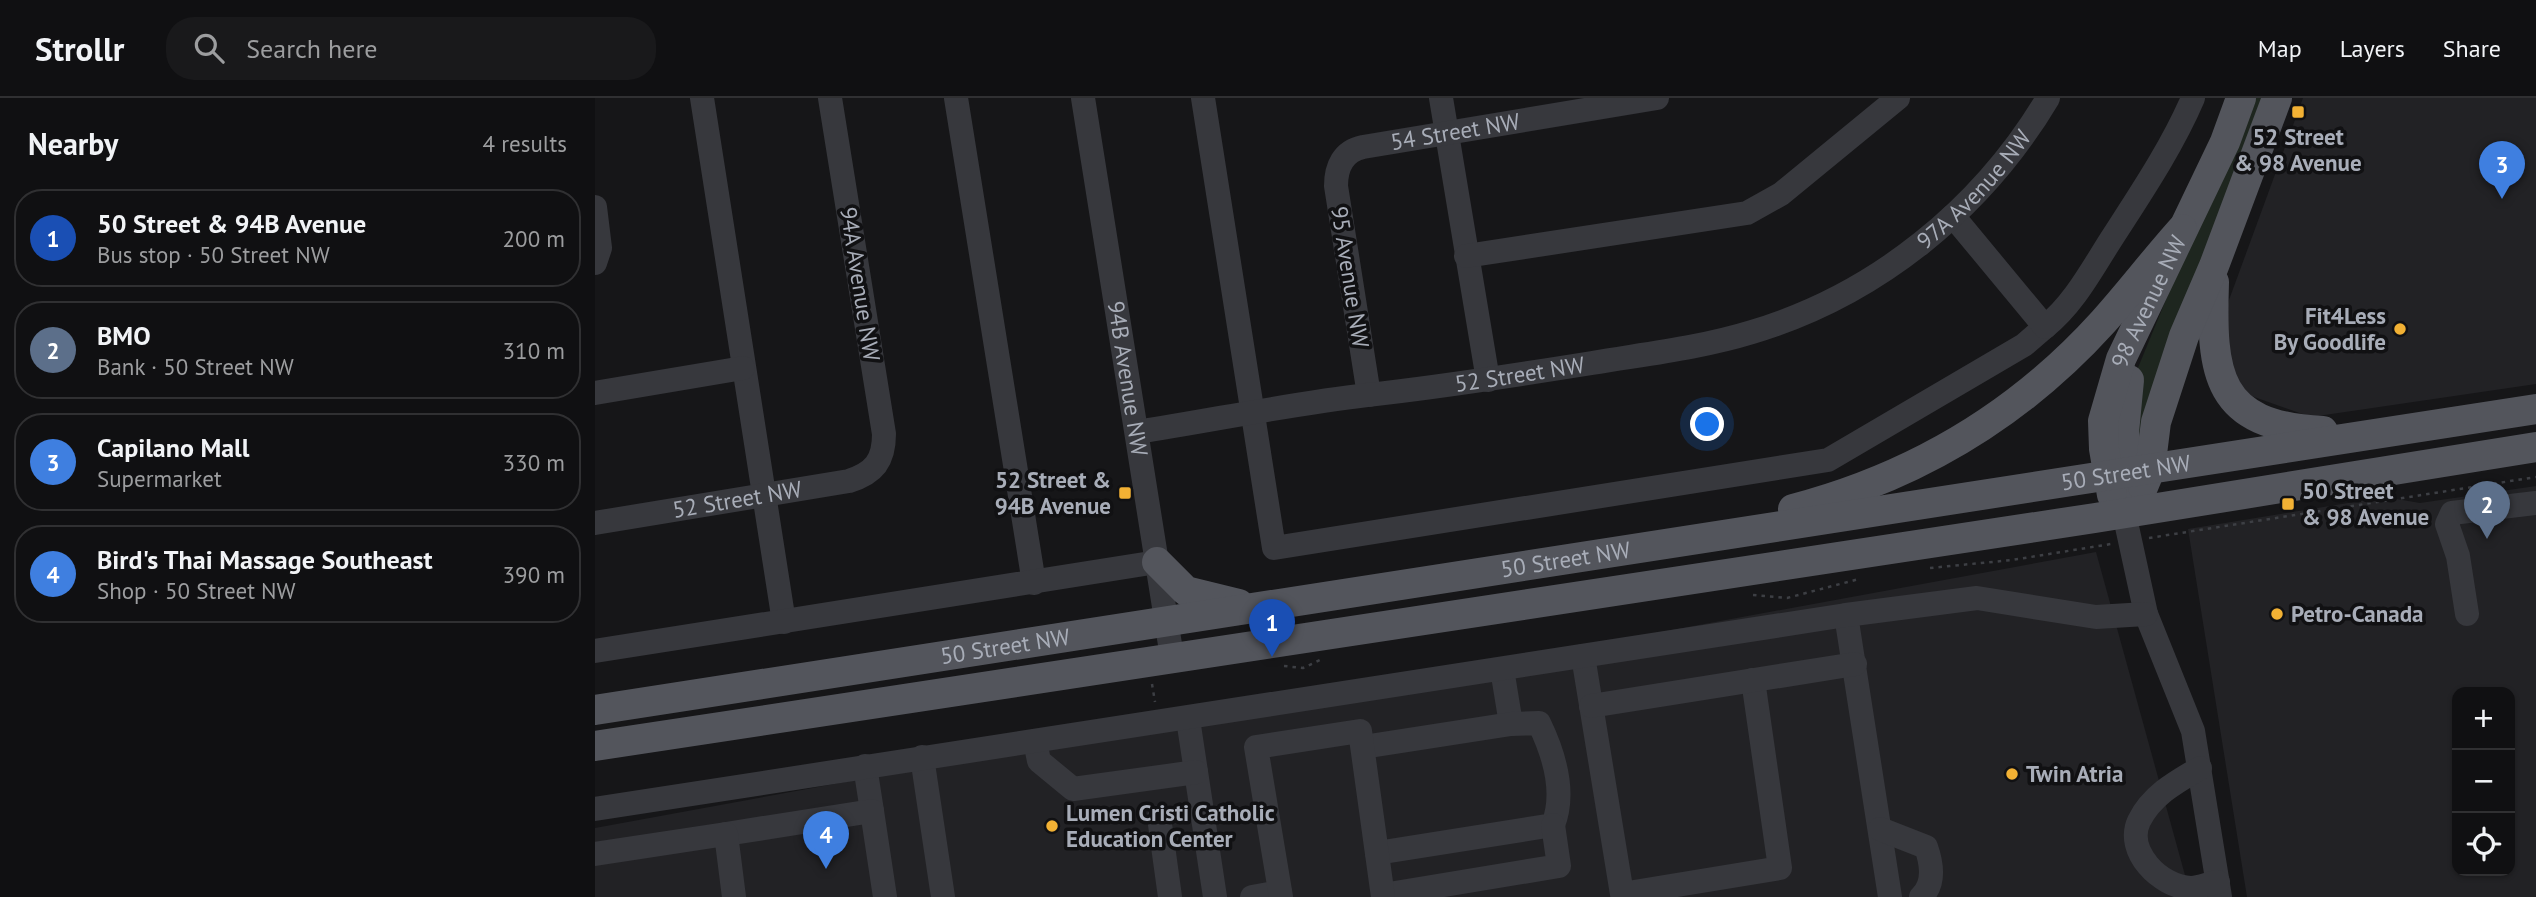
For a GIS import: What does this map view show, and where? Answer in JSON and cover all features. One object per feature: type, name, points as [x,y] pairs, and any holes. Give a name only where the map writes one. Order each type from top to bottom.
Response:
[{"type":"main road","name":"98 Avenue NW","points":[[2128,495],[2103,421],[2121,359],[2225,142],[2241,98]]},
{"type":"main road","name":"98 Avenue NW","points":[[2128,495],[2185,336],[2277,98]]},
{"type":"main road","points":[[1632,550],[1867,488],[1949,449],[2018,400],[2068,357],[2103,322],[2182,229]]},
{"type":"main road","points":[[2214,266],[2213,349],[2219,375],[2230,396],[2249,413],[2275,425],[2304,430],[2372,434]]},
{"type":"main road","points":[[2128,495],[2269,466],[2372,434],[2536,409]]},
{"type":"main road","name":"50 Street NW","points":[[595,710],[1632,550],[2128,495],[2141,505],[2175,505],[2536,447]]},
{"type":"main road","name":"50 Street NW","points":[[595,746],[1161,665],[1899,546],[1960,523],[2128,495]]},
{"type":"main road","points":[[1157,562],[1186,591],[1207,598],[1260,608]]},
{"type":"street","points":[[702,98],[784,621]]},
{"type":"street","name":"94A Avenue NW","points":[[830,98],[884,433],[881,457],[875,468]]},
{"type":"street","points":[[955,98],[1034,583]]},
{"type":"street","name":"94B Avenue NW","points":[[1083,98],[1167,623],[1161,665]]},
{"type":"street","points":[[1203,98],[1274,548],[1828,460],[2024,345],[2060,315],[2152,175],[2193,98]]},
{"type":"street","points":[[1441,98],[1488,380]]},
{"type":"street","name":"54 Street NW","points":[[1342,160],[1356,148],[1657,98]]},
{"type":"street","points":[[1466,256],[1747,213],[1781,194],[1898,98]]},
{"type":"street","name":"97A Avenue NW","points":[[1887,269],[1953,216],[2004,162],[2048,98]]},
{"type":"street","name":"95 Avenue NW","points":[[1342,160],[1336,186],[1369,395]]},
{"type":"street","points":[[595,207],[600,248],[595,262]]},
{"type":"street","points":[[1953,216],[2045,327]]},
{"type":"street","name":"52 Street NW","points":[[1137,432],[1698,346],[1754,332],[1817,307],[1887,269]]},
{"type":"street","points":[[595,393],[743,368]]},
{"type":"street","name":"52 Street NW","points":[[595,523],[849,481],[875,468]]},
{"type":"street","name":"98 Avenue NW","points":[[2128,495],[2146,614],[2190,721],[2219,889]]},
{"type":"street","points":[[2467,614],[2458,556],[2447,524],[2448,518],[2452,513],[2533,504]]},
{"type":"street","points":[[595,651],[1157,562]]},
{"type":"street","points":[[595,809],[1846,615],[1977,598],[2096,617],[2146,614]]},
{"type":"street","points":[[1846,615],[1890,897]]},
{"type":"street","points":[[1583,656],[1623,896],[1726,888],[1780,869],[1753,680]]},
{"type":"street","points":[[1591,706],[1855,664]]},
{"type":"street","points":[[1502,668],[1511,723]]},
{"type":"street","points":[[1252,897],[1280,895],[1256,747],[1362,739],[1511,723],[1539,723],[1552,751],[1560,807],[1553,825],[1559,866],[1383,896],[1362,739],[1354,692]]},
{"type":"street","points":[[1188,719],[1215,897]]},
{"type":"street","points":[[1035,741],[1039,761],[1073,789],[1196,772]]},
{"type":"street","points":[[922,757],[943,897]]},
{"type":"street","points":[[865,766],[885,897]]},
{"type":"street","points":[[2200,768],[2162,790],[2139,820],[2134,839],[2139,854],[2159,874],[2191,888],[2219,889]]},
{"type":"street","points":[[595,854],[872,811]]},
{"type":"street","points":[[1159,817],[1170,897]]},
{"type":"street","points":[[1377,853],[1553,825]]},
{"type":"street","points":[[1880,829],[1926,847],[1933,866],[1927,891],[1921,897]]},
{"type":"street","points":[[726,834],[734,897]]},
{"type":"path","points":[[2096,546],[2128,495],[2536,477]]},
{"type":"path","points":[[1156,709],[1161,665]]},
{"type":"shaded area","points":[[2249,98],[2263,98],[2138,447],[2135,375]]},
{"type":"shaded area","points":[[2303,98],[2536,98],[2536,384],[2311,417],[2243,393],[2235,384],[2223,329],[2229,300]]},
{"type":"shaded area","points":[[2536,486],[2536,897],[2247,897],[2188,529],[2385,497],[2420,503]]},
{"type":"shaded area","points":[[2096,552],[2191,897],[595,897],[595,828]]},
{"type":"place","name":"52 Street & 98 Avenue","points":[[2298,112]]},
{"type":"place","name":"Capilano Mall","points":[[2502,199]]},
{"type":"place","name":"Fit4Less By Goodlife","points":[[2400,329]]},
{"type":"place","name":"52 Street & 94B Avenue","points":[[1125,493]]},
{"type":"place","name":"50 Street & 98 Avenue","points":[[2288,504]]},
{"type":"place","name":"BMO","points":[[2487,539]]},
{"type":"place","name":"Petro-Canada","points":[[2277,614]]},
{"type":"place","name":"50 Street & 94B Avenue","points":[[1272,657]]},
{"type":"place","name":"Twin Atria","points":[[2012,774]]},
{"type":"place","name":"Lumen Cristi Catholic Education Center","points":[[1052,826]]},
{"type":"place","name":"Bird's Thai Massage Southeast","points":[[826,869]]}]
